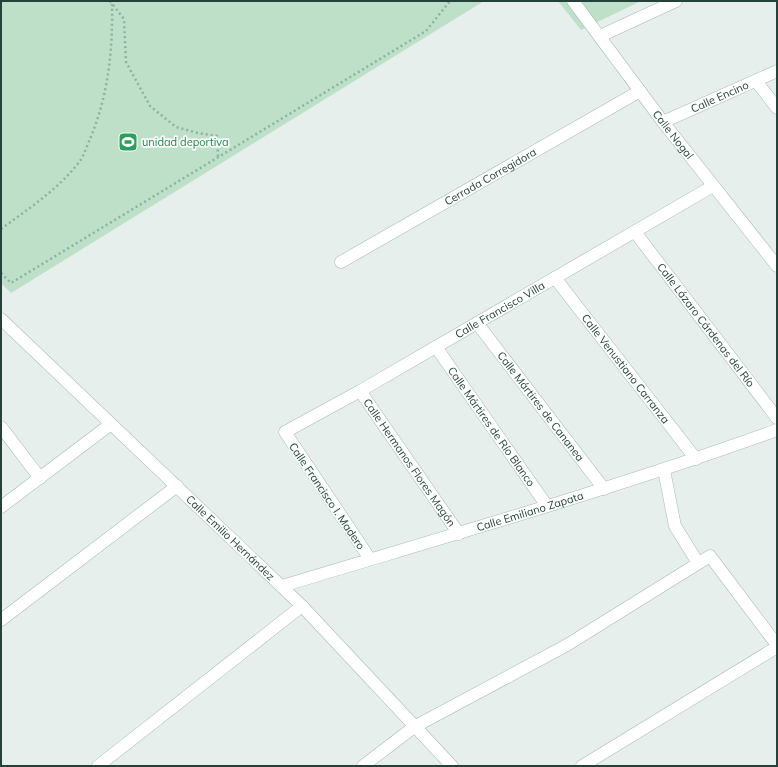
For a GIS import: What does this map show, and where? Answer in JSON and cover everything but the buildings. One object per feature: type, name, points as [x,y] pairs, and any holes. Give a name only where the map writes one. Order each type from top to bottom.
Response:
[{"type":"street","name":"Calle Nogal","points":[[573,1],[663,122],[777,266]]},
{"type":"street","points":[[600,36],[676,1]]},
{"type":"street","name":"Calle Encino","points":[[663,122],[777,71]]},
{"type":"street","points":[[756,81],[777,108]]},
{"type":"street","name":"Cerrada Corregidora","points":[[340,262],[640,91]]},
{"type":"street","name":"Calle Francisco Villa","points":[[285,432],[360,391],[714,186]]},
{"type":"street","name":"Calle Lázaro Cárdenas del Río","points":[[636,232],[777,418]]},
{"type":"street","name":"Calle Venustiano Carranza","points":[[555,278],[696,459]]},
{"type":"street","name":"Calle Emilio Hernández","points":[[1,319],[282,586],[452,766]]},
{"type":"street","name":"Calle Mártires de Cananea","points":[[477,323],[604,489]]},
{"type":"street","name":"Calle Mártires de Río Blanco","points":[[436,347],[547,506]]},
{"type":"street","name":"Calle Hermanos Flores Magón","points":[[360,391],[459,534]]},
{"type":"street","points":[[1,507],[111,424]]},
{"type":"street","points":[[1,427],[40,478]]},
{"type":"street","name":"Calle Emiliano Zapata","points":[[282,586],[459,534],[604,489],[664,470],[777,430]]},
{"type":"street","name":"Calle Francisco I. Madero","points":[[285,432],[370,559]]},
{"type":"street","points":[[664,470],[675,526],[698,563]]},
{"type":"street","points":[[1,620],[177,486]]},
{"type":"street","points":[[363,766],[414,727],[567,645],[710,556],[777,646],[582,766]]},
{"type":"street","points":[[98,766],[302,606]]},
{"type":"path","points":[[110,1],[119,10],[124,18],[126,62],[150,106],[176,127],[217,136],[218,157]]},
{"type":"path","points":[[1,273],[11,283],[426,31],[450,1]]},
{"type":"path","points":[[1,229],[49,193],[81,160],[97,123],[104,98],[110,63],[112,4]]},
{"type":"green space","name":"unidad deportiva","points":[[1,1],[484,1],[11,293],[1,283]]},
{"type":"green space","points":[[558,1],[641,1],[581,30]]},
{"type":"place","name":"unidad deportiva","points":[[128,142]]}]
